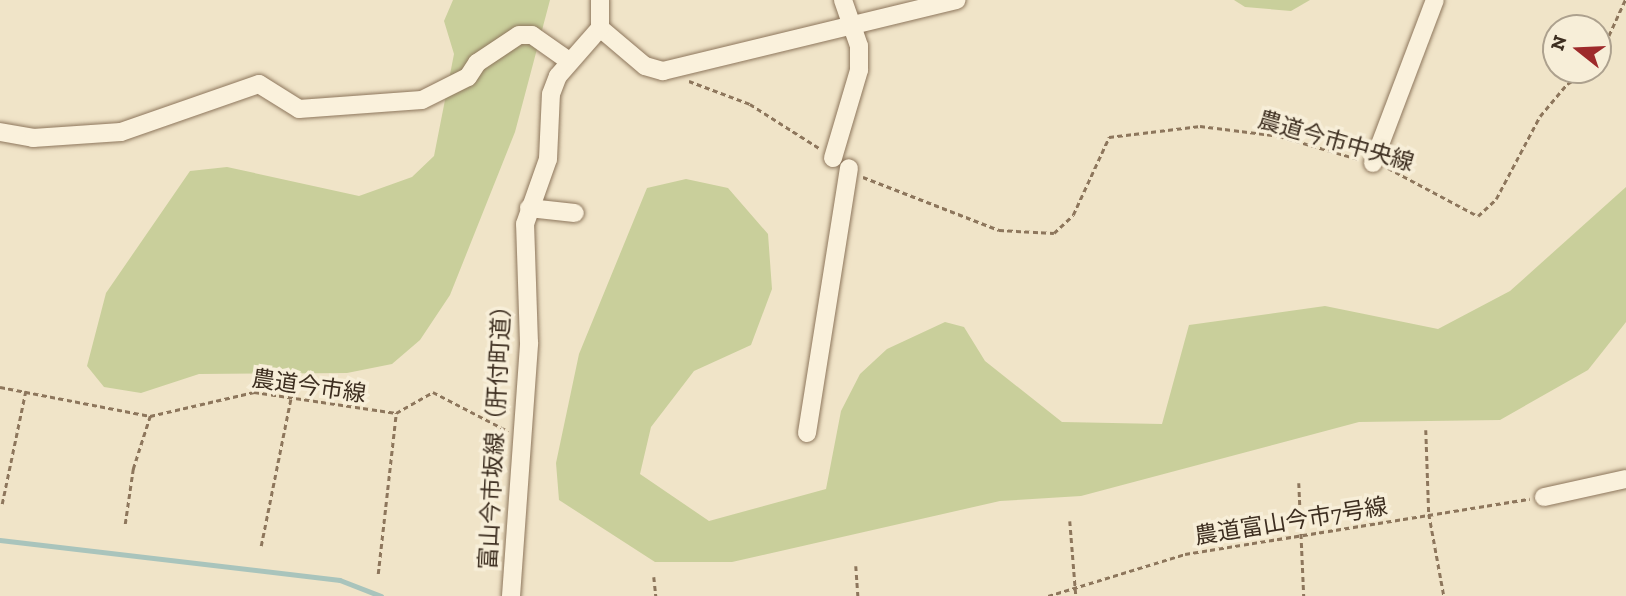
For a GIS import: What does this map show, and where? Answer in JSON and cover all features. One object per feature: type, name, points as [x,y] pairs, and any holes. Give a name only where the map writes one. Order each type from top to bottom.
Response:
[{"type":"street","points":[[600,0],[600,28],[645,66],[663,71],[957,0]]},
{"type":"street","points":[[832,158],[859,70],[854,25],[844,0]]},
{"type":"street","points":[[1373,163],[1435,0]]},
{"type":"street","name":"富山今市坂線（肝付町道）","points":[[511,596],[521,437],[529,208],[548,159],[551,94],[569,61],[600,28]]},
{"type":"street","points":[[0,132],[33,138],[121,132],[260,84],[299,109],[422,100],[468,77],[477,63],[519,35],[532,35],[569,61]]},
{"type":"street","points":[[807,433],[849,168]]},
{"type":"street","points":[[529,208],[575,213]]},
{"type":"street","points":[[1544,497],[1626,479]]},
{"type":"path","points":[[1612,28],[1625,0]]},
{"type":"path","points":[[663,71],[750,104],[832,158]]},
{"type":"path","name":"農道今市中央線","points":[[849,168],[999,230],[1054,233],[1073,215],[1109,137],[1200,125],[1279,136],[1413,176],[1478,216],[1496,199],[1540,116],[1567,84]]},
{"type":"path","name":"農道今市線","points":[[0,387],[26,389],[150,416],[231,393],[291,397],[396,413],[433,393],[521,437]]},
{"type":"path","points":[[2,504],[26,389]]},
{"type":"path","points":[[261,546],[291,397]]},
{"type":"path","points":[[378,575],[396,413]]},
{"type":"path","points":[[125,524],[133,469],[150,416]]},
{"type":"path","points":[[1426,430],[1429,514],[1444,596]]},
{"type":"path","points":[[1299,483],[1297,538],[1304,596]]},
{"type":"path","name":"農道富山今市7号線","points":[[1048,596],[1075,594],[1185,554],[1544,497]]},
{"type":"path","points":[[1070,521],[1075,594]]},
{"type":"path","points":[[856,566],[858,596]]},
{"type":"path","points":[[654,577],[656,596]]},
{"type":"green space","points":[[453,0],[550,0],[515,132],[450,295],[420,340],[392,364],[347,373],[199,374],[141,393],[104,387],[87,366],[106,293],[190,171],[227,167],[359,196],[412,177],[434,156],[454,54],[444,21]]},
{"type":"green space","points":[[1234,0],[1310,0],[1291,11],[1245,7]]},
{"type":"green space","points":[[686,179],[728,188],[768,234],[772,289],[751,345],[694,371],[651,427],[640,474],[709,521],[826,489],[841,411],[860,374],[887,349],[945,322],[964,327],[985,361],[1062,422],[1162,424],[1189,325],[1325,306],[1438,329],[1510,291],[1626,187],[1626,322],[1588,370],[1500,420],[1359,422],[1081,496],[1000,501],[732,562],[655,562],[559,500],[556,463],[579,354],[647,188]]},
{"type":"waterway","points":[[0,540],[340,580],[381,596]]}]
